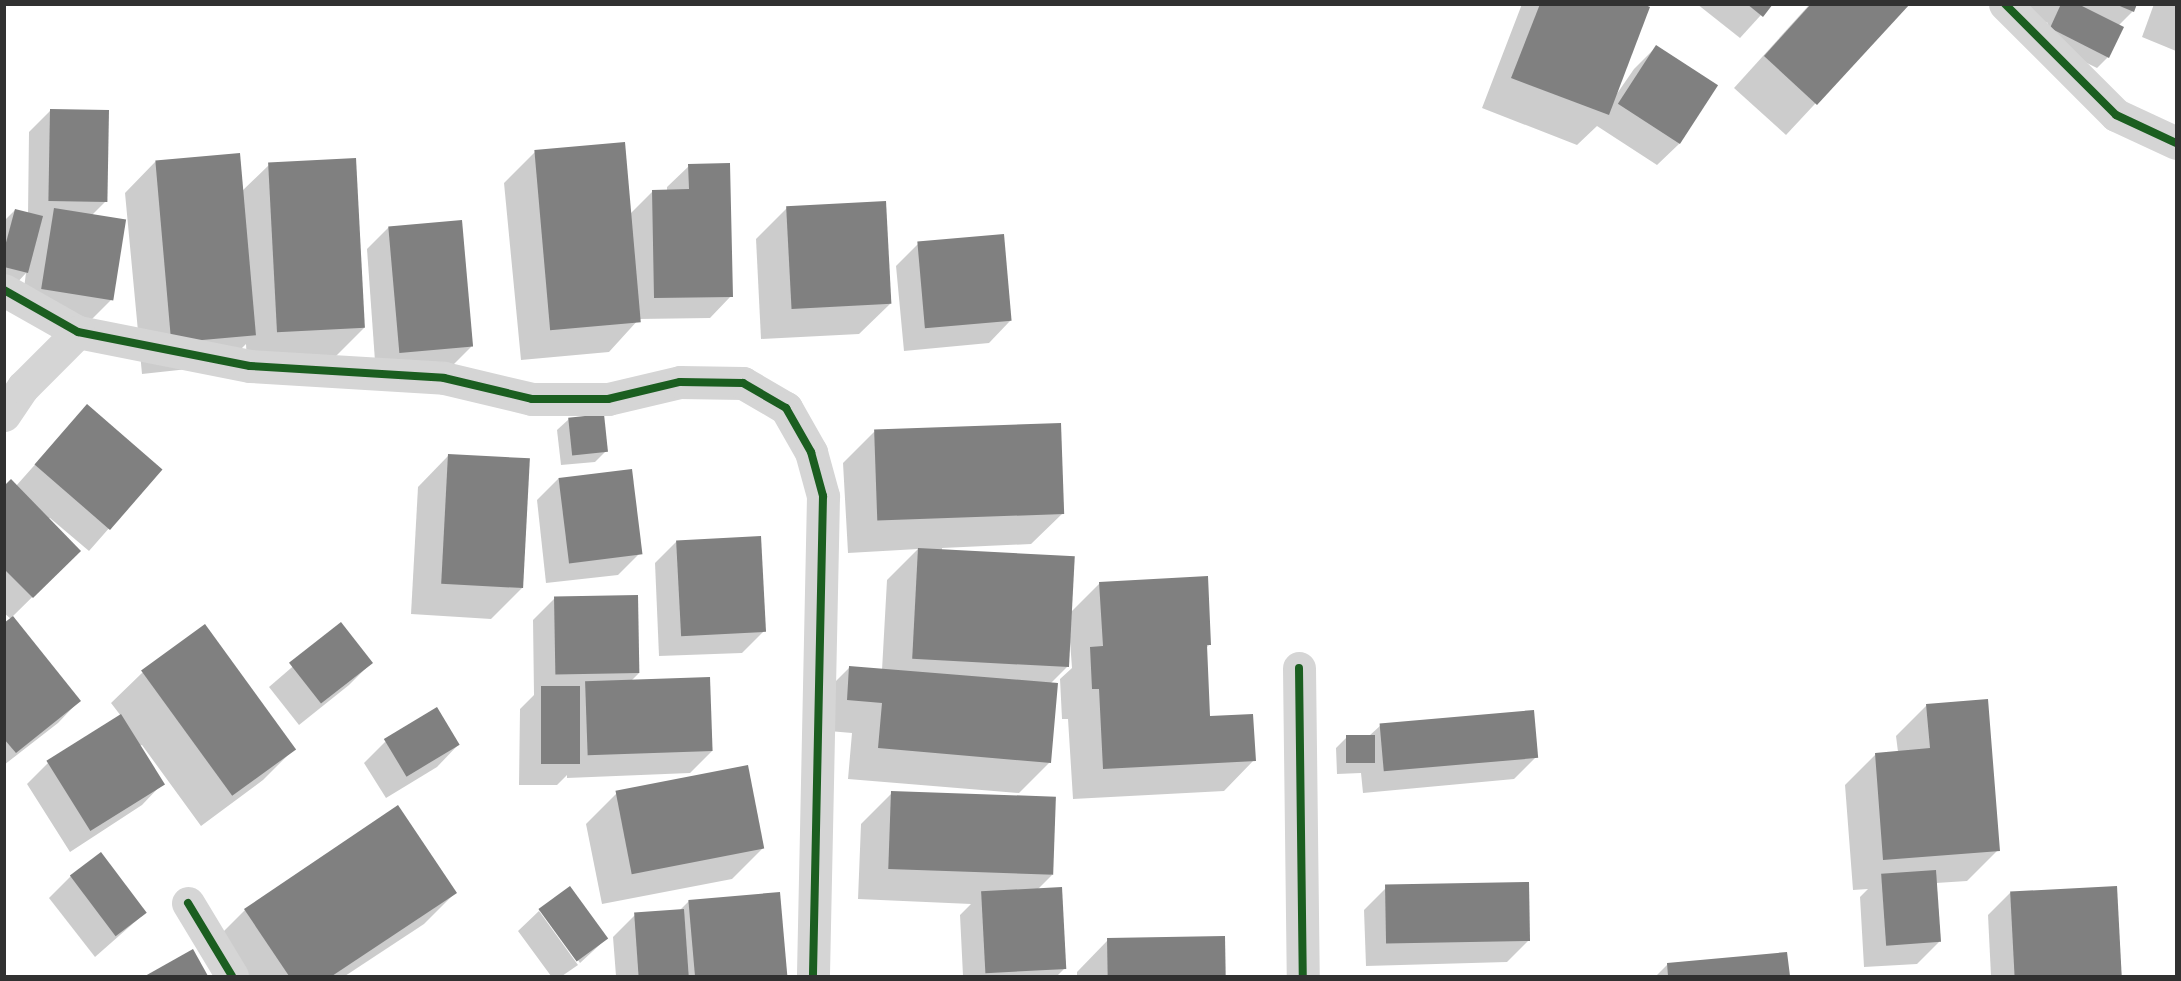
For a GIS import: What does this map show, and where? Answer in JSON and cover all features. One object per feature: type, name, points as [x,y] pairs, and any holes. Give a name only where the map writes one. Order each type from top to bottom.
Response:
[{"type":"street","points":[[2005,4],[2116,115],[2176,143]]},
{"type":"street","points":[[4,290],[78,332],[250,366],[444,378],[532,399],[608,399],[680,382],[743,383],[786,408],[811,452],[823,496],[813,976]]},
{"type":"street","points":[[4,415],[23,387],[78,332]]},
{"type":"street","points":[[1299,668],[1303,976]]},
{"type":"street","points":[[188,903],[232,976]]},
{"type":"building","points":[[1540,4],[1643,4],[1650,7],[1609,115],[1511,78]]},
{"type":"building","points":[[1747,4],[1773,4],[1763,17]]},
{"type":"building","points":[[1811,4],[1910,4],[1817,105],[1764,56]]},
{"type":"building","points":[[2061,4],[2078,4],[2124,27],[2109,58],[2050,28]]},
{"type":"building","points":[[2115,4],[2137,4],[2134,12]]},
{"type":"building","points":[[1656,45],[1718,85],[1680,144],[1618,104]]},
{"type":"building","points":[[50,109],[109,110],[107,202],[48,201]]},
{"type":"building","points":[[625,142],[641,322],[550,330],[534,150]]},
{"type":"building","points":[[240,153],[256,335],[171,343],[155,160]]},
{"type":"building","points":[[356,158],[365,328],[277,332],[268,163]]},
{"type":"building","points":[[730,163],[733,297],[654,298],[652,190],[689,189],[688,164]]},
{"type":"building","points":[[886,201],[891,304],[792,309],[786,206]]},
{"type":"building","points":[[54,208],[126,219],[113,300],[41,289]]},
{"type":"building","points":[[15,209],[43,216],[28,273],[4,267],[4,250]]},
{"type":"building","points":[[462,220],[473,347],[399,353],[388,226]]},
{"type":"building","points":[[1004,234],[1012,321],[925,328],[917,242]]},
{"type":"building","points":[[87,404],[162,470],[110,530],[35,464]]},
{"type":"building","points":[[604,414],[608,452],[572,456],[568,418]]},
{"type":"building","points":[[1061,423],[1064,514],[877,520],[874,430]]},
{"type":"building","points":[[448,454],[530,458],[523,588],[441,584]]},
{"type":"building","points":[[632,469],[642,554],[569,563],[559,478]]},
{"type":"building","points":[[11,479],[81,551],[33,598],[4,569],[4,486]]},
{"type":"building","points":[[761,536],[766,632],[681,636],[676,540]]},
{"type":"building","points":[[918,548],[1075,556],[1069,667],[912,659]]},
{"type":"building","points":[[1208,576],[1211,645],[1207,645],[1210,716],[1253,714],[1256,761],[1103,769],[1099,689],[1092,689],[1090,647],[1103,646],[1099,582]]},
{"type":"building","points":[[638,595],[639,673],[555,674],[554,596]]},
{"type":"building","points":[[13,616],[81,701],[16,753],[4,739],[4,623]]},
{"type":"building","points":[[341,622],[373,663],[321,704],[289,663]]},
{"type":"building","points":[[205,624],[296,749],[232,796],[141,670]]},
{"type":"building","points":[[849,666],[1058,683],[1051,763],[878,748],[882,703],[847,700]]},
{"type":"building","points":[[710,677],[713,751],[588,755],[585,681]]},
{"type":"building","points":[[541,686],[580,686],[580,764],[541,764]]},
{"type":"building","points":[[1988,699],[2000,851],[1883,860],[1875,753],[1930,748],[1926,704]]},
{"type":"building","points":[[437,707],[460,745],[407,777],[384,739]]},
{"type":"building","points":[[1534,710],[1538,758],[1384,771],[1380,724]]},
{"type":"building","points":[[121,714],[165,784],[90,831],[46,761]]},
{"type":"building","points":[[1346,735],[1375,735],[1375,763],[1346,763]]},
{"type":"building","points":[[748,765],[764,848],[632,874],[615,791]]},
{"type":"building","points":[[891,791],[1056,797],[1053,875],[888,869]]},
{"type":"building","points":[[398,805],[457,893],[332,976],[289,976],[244,909]]},
{"type":"building","points":[[101,852],[147,913],[116,936],[70,875]]},
{"type":"building","points":[[1936,870],[1941,942],[1886,946],[1881,874]]},
{"type":"building","points":[[1529,882],[1530,941],[1386,944],[1385,885]]},
{"type":"building","points":[[570,886],[608,939],[577,962],[538,909]]},
{"type":"building","points":[[2117,886],[2122,976],[2015,976],[2010,892]]},
{"type":"building","points":[[1062,887],[1066,969],[985,973],[981,891]]},
{"type":"building","points":[[780,892],[787,976],[695,976],[688,900]]},
{"type":"building","points":[[684,909],[689,976],[639,976],[634,912]]},
{"type":"building","points":[[1225,936],[1226,976],[1108,976],[1107,938]]},
{"type":"building","points":[[193,949],[208,976],[145,976]]},
{"type":"building","points":[[1787,952],[1790,976],[1668,976],[1667,963]]},
{"type":"cycle path","points":[[2005,4],[2116,115],[2176,143]]},
{"type":"cycle path","points":[[4,290],[78,332],[250,366],[444,378],[532,399],[608,399],[680,382],[743,383],[786,408],[811,452],[823,496],[813,976]]},
{"type":"cycle path","points":[[1299,668],[1303,976]]},
{"type":"cycle path","points":[[188,903],[232,976]]}]
